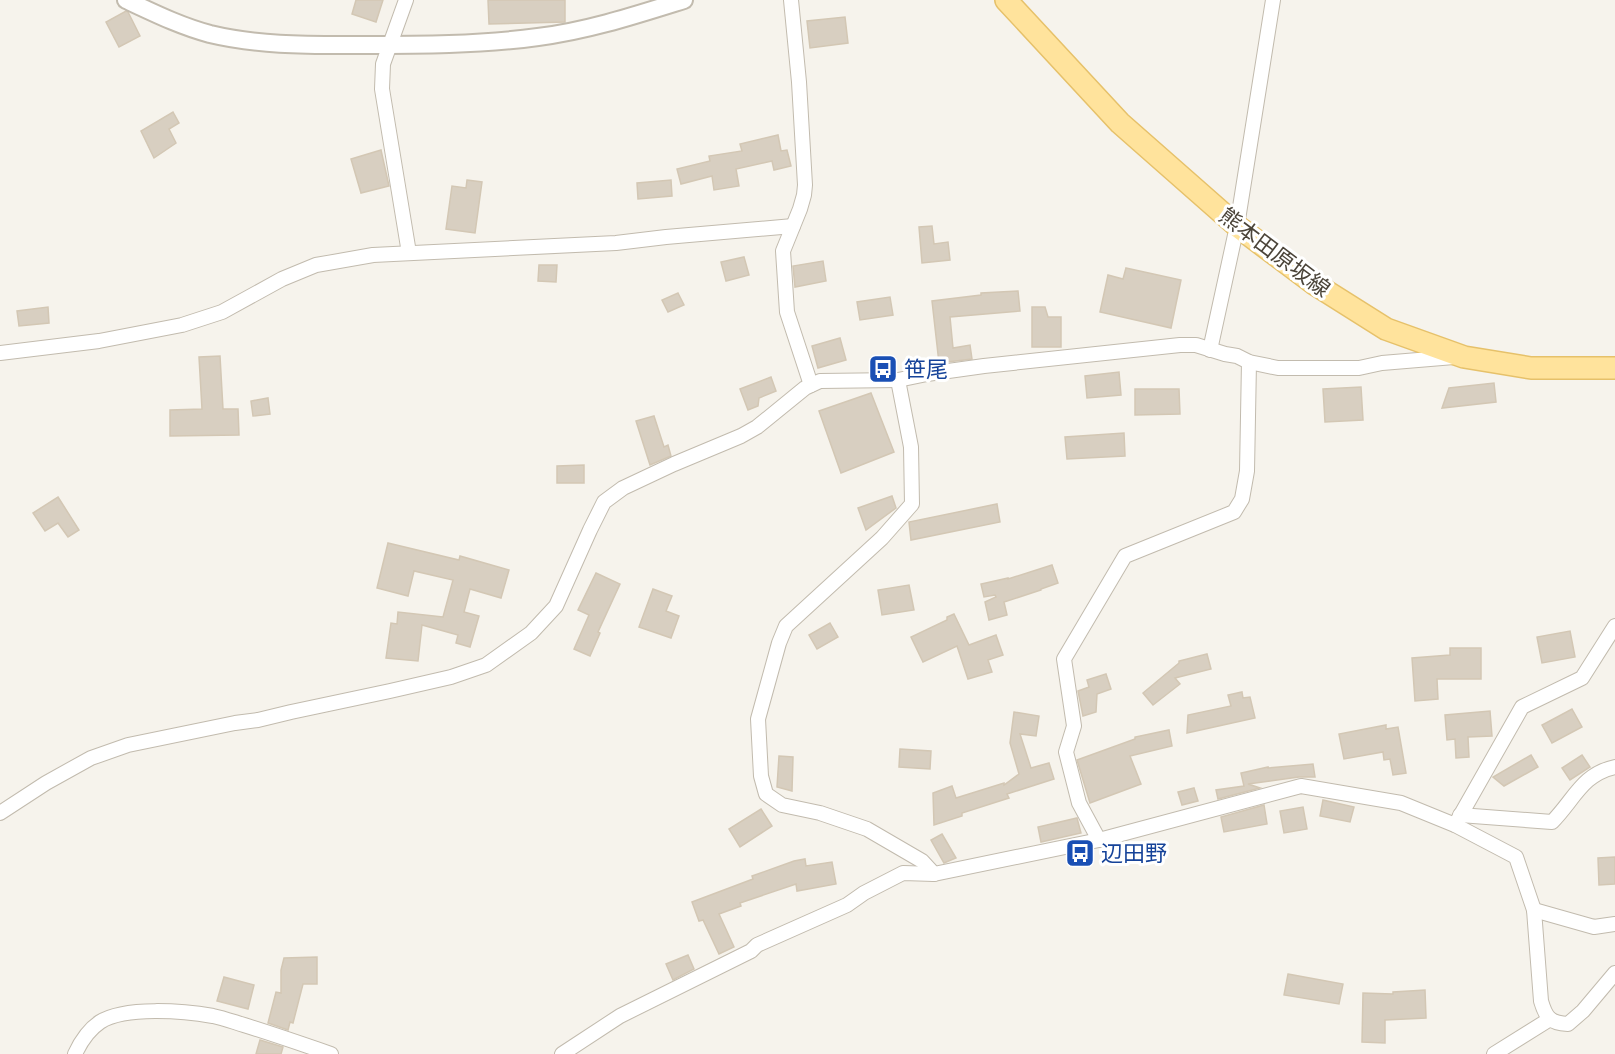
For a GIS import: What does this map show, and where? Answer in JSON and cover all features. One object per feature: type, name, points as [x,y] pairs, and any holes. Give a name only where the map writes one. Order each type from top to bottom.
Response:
[{"type":"main road","name":"熊本田原坂線","points":[[1006,0],[1120,123],[1237,226],[1313,283],[1386,329],[1464,357],[1531,368],[1615,368]]},
{"type":"street","points":[[126,0],[174,23],[211,34],[248,41],[292,45],[389,45],[539,37],[594,26],[684,0]]},
{"type":"street","points":[[406,0],[383,64],[382,89],[410,253]]},
{"type":"street","points":[[791,0],[805,185],[804,195],[783,251],[787,312],[811,385]]},
{"type":"street","points":[[1210,350],[1237,226],[1273,0]]},
{"type":"street","points":[[0,353],[99,341],[182,325],[222,312],[282,279],[316,265],[373,255],[616,243],[793,226]]},
{"type":"street","points":[[0,813],[46,783],[92,758],[128,745],[390,691],[450,677],[486,665],[531,633],[556,606],[604,502],[623,488],[741,436],[757,427],[811,385],[820,381],[898,380],[984,366],[1180,345],[1196,345],[1237,356],[1249,362],[1278,368],[1359,368],[1382,363],[1464,357]]},
{"type":"street","points":[[1099,840],[1079,803],[1066,752],[1074,726],[1064,659],[1125,556],[1234,512],[1242,499],[1247,471],[1249,362]]},
{"type":"street","points":[[898,380],[911,447],[912,504],[882,538],[786,626],[758,719],[761,776],[766,794],[782,806],[820,813],[867,829],[922,861],[934,874]]},
{"type":"street","points":[[1458,820],[1522,707],[1582,678],[1615,626]]},
{"type":"street","points":[[562,1054],[620,1016],[751,951],[757,945],[848,905],[864,893],[903,873],[934,874],[1099,840],[1301,786],[1401,803],[1458,820],[1552,822],[1587,780],[1604,770],[1615,767]]},
{"type":"street","points":[[1458,820],[1516,858],[1533,910],[1541,1001],[1545,1014],[1550,1019],[1556,1023],[1568,1024],[1583,1011],[1615,973]]},
{"type":"street","points":[[1533,910],[1594,927],[1615,924]]},
{"type":"street","points":[[75,1054],[81,1041],[102,1021],[123,1014],[154,1011],[213,1016],[331,1054]]},
{"type":"street","points":[[1494,1054],[1550,1019]]},
{"type":"building","points":[[356,0],[383,0],[376,22],[352,14]]},
{"type":"building","points":[[488,0],[565,0],[565,22],[489,24]]},
{"type":"building","points":[[126,11],[140,36],[119,47],[106,22]]},
{"type":"building","points":[[845,17],[848,43],[810,48],[807,21]]},
{"type":"building","points":[[173,112],[179,123],[169,129],[176,143],[154,158],[141,131]]},
{"type":"building","points":[[778,135],[781,151],[787,150],[791,166],[774,170],[772,161],[736,169],[739,186],[714,190],[712,176],[681,184],[677,169],[710,161],[709,156],[742,151],[740,144]]},
{"type":"building","points":[[381,150],[389,186],[361,193],[351,159]]},
{"type":"building","points":[[467,180],[482,182],[475,233],[446,229],[452,186],[466,188]]},
{"type":"building","points":[[671,180],[672,196],[638,199],[637,183]]},
{"type":"building","points":[[932,226],[934,244],[948,242],[950,260],[922,263],[919,227]]},
{"type":"building","points":[[744,257],[749,275],[726,281],[721,262]]},
{"type":"building","points":[[823,261],[826,281],[795,287],[793,266]]},
{"type":"building","points":[[539,265],[557,265],[556,282],[538,281]]},
{"type":"building","points":[[1126,268],[1181,280],[1171,328],[1100,312],[1108,275],[1123,279]]},
{"type":"building","points":[[1018,291],[1020,311],[950,317],[953,348],[970,345],[972,359],[939,363],[932,301],[981,295],[981,293]]},
{"type":"building","points":[[678,293],[684,305],[668,312],[662,300]]},
{"type":"building","points":[[890,297],[893,315],[860,320],[857,302]]},
{"type":"building","points":[[48,307],[49,323],[19,326],[17,311]]},
{"type":"building","points":[[1032,307],[1045,307],[1048,317],[1061,317],[1061,347],[1032,347]]},
{"type":"building","points":[[840,338],[846,360],[818,368],[812,346]]},
{"type":"building","points":[[220,356],[223,409],[238,409],[239,435],[170,436],[170,410],[202,409],[199,357]]},
{"type":"building","points":[[1119,372],[1121,395],[1087,398],[1085,376]]},
{"type":"building","points":[[771,377],[776,391],[759,398],[758,406],[748,410],[740,389]]},
{"type":"building","points":[[1494,383],[1496,402],[1442,408],[1449,388]]},
{"type":"building","points":[[1361,387],[1363,420],[1325,422],[1323,389]]},
{"type":"building","points":[[1135,389],[1179,389],[1180,414],[1135,415]]},
{"type":"building","points":[[871,393],[894,452],[841,473],[819,411]]},
{"type":"building","points":[[268,398],[270,414],[253,416],[251,401]]},
{"type":"building","points":[[654,416],[664,447],[668,445],[671,456],[650,465],[636,421]]},
{"type":"building","points":[[1124,433],[1125,456],[1067,459],[1065,437]]},
{"type":"building","points":[[584,465],[584,483],[557,483],[557,466]]},
{"type":"building","points":[[892,496],[896,508],[866,530],[858,508]]},
{"type":"building","points":[[58,497],[79,530],[68,537],[58,523],[45,531],[33,513]]},
{"type":"building","points":[[997,504],[1000,522],[911,540],[909,522]]},
{"type":"building","points":[[388,543],[459,560],[460,556],[509,570],[501,598],[470,589],[464,612],[479,616],[470,647],[456,643],[458,635],[422,625],[418,661],[386,658],[391,623],[397,624],[398,612],[443,617],[453,580],[414,571],[408,596],[377,588]]},
{"type":"building","points":[[1052,565],[1058,583],[1004,602],[1007,615],[989,620],[985,602],[996,597],[995,595],[984,597],[981,584],[1008,579]]},
{"type":"building","points":[[596,573],[620,584],[598,632],[600,633],[590,656],[574,649],[589,615],[578,610]]},
{"type":"building","points":[[909,585],[914,610],[882,615],[878,590]]},
{"type":"building","points":[[653,589],[672,596],[666,611],[679,616],[671,638],[639,627]]},
{"type":"building","points":[[954,614],[969,645],[996,635],[1003,655],[988,660],[992,672],[968,679],[957,646],[923,662],[911,637],[947,620],[947,617]]},
{"type":"building","points":[[830,623],[838,637],[817,649],[809,635]]},
{"type":"building","points":[[1570,631],[1575,657],[1542,663],[1537,637]]},
{"type":"building","points":[[1450,648],[1481,648],[1481,679],[1437,679],[1438,699],[1415,701],[1412,658],[1450,655]]},
{"type":"building","points":[[1207,654],[1211,669],[1175,678],[1180,684],[1153,705],[1143,693],[1179,661]]},
{"type":"building","points":[[1106,674],[1111,689],[1097,694],[1096,712],[1083,716],[1078,691],[1089,687],[1087,680]]},
{"type":"building","points":[[1242,692],[1243,698],[1250,697],[1255,718],[1187,733],[1188,715],[1231,706],[1228,695]]},
{"type":"building","points":[[1572,709],[1582,727],[1552,743],[1542,725]]},
{"type":"building","points":[[1490,711],[1492,736],[1468,737],[1469,757],[1456,758],[1455,739],[1447,740],[1445,715]]},
{"type":"building","points":[[1014,712],[1039,716],[1036,736],[1020,734],[1031,768],[1049,763],[1054,779],[1007,794],[1009,798],[962,813],[962,816],[934,825],[933,793],[952,786],[956,798],[1004,783],[1004,785],[1019,774],[1010,743]]},
{"type":"building","points":[[1386,725],[1386,729],[1398,727],[1406,773],[1393,775],[1390,759],[1384,760],[1383,752],[1344,759],[1339,734]]},
{"type":"building","points":[[1169,730],[1172,746],[1130,756],[1141,784],[1090,803],[1077,760],[1135,739],[1135,737]]},
{"type":"building","points":[[900,749],[931,751],[930,769],[899,767]]},
{"type":"building","points":[[1531,755],[1538,767],[1504,786],[1493,777]]},
{"type":"building","points":[[1582,755],[1590,767],[1570,780],[1562,768]]},
{"type":"building","points":[[779,756],[793,757],[792,791],[777,787]]},
{"type":"building","points":[[1313,764],[1315,777],[1248,784],[1260,788],[1218,799],[1216,790],[1244,786],[1241,773],[1268,767]]},
{"type":"building","points":[[1194,788],[1198,801],[1182,805],[1178,792]]},
{"type":"building","points":[[1323,800],[1354,807],[1350,822],[1320,816]]},
{"type":"building","points":[[1264,805],[1267,824],[1224,832],[1221,817]]},
{"type":"building","points":[[1303,807],[1307,829],[1284,833],[1280,811]]},
{"type":"building","points":[[761,809],[772,826],[740,847],[729,829]]},
{"type":"building","points":[[1077,818],[1081,833],[1041,842],[1038,827]]},
{"type":"building","points":[[942,834],[956,858],[944,863],[931,840]]},
{"type":"building","points":[[1615,857],[1615,884],[1599,885],[1598,858]]},
{"type":"building","points":[[805,859],[806,866],[832,862],[836,884],[797,891],[796,884],[740,903],[741,906],[719,914],[734,947],[719,954],[703,920],[699,921],[692,902],[753,879],[752,876]]},
{"type":"building","points":[[688,955],[694,969],[673,980],[666,964]]},
{"type":"building","points":[[317,957],[317,984],[303,984],[293,1023],[290,1022],[288,1030],[268,1023],[276,992],[281,993],[281,970],[284,958]]},
{"type":"building","points":[[1288,974],[1343,984],[1339,1004],[1284,995]]},
{"type":"building","points":[[224,977],[254,985],[248,1009],[217,1001]]},
{"type":"building","points":[[1425,990],[1426,1018],[1385,1020],[1385,1043],[1362,1042],[1363,993],[1393,994],[1393,992]]},
{"type":"building","points":[[260,1040],[283,1047],[281,1054],[256,1054]]},
{"type":"place","name":"笹尾","points":[[883,369]]},
{"type":"place","name":"辺田野","points":[[1080,853]]}]
